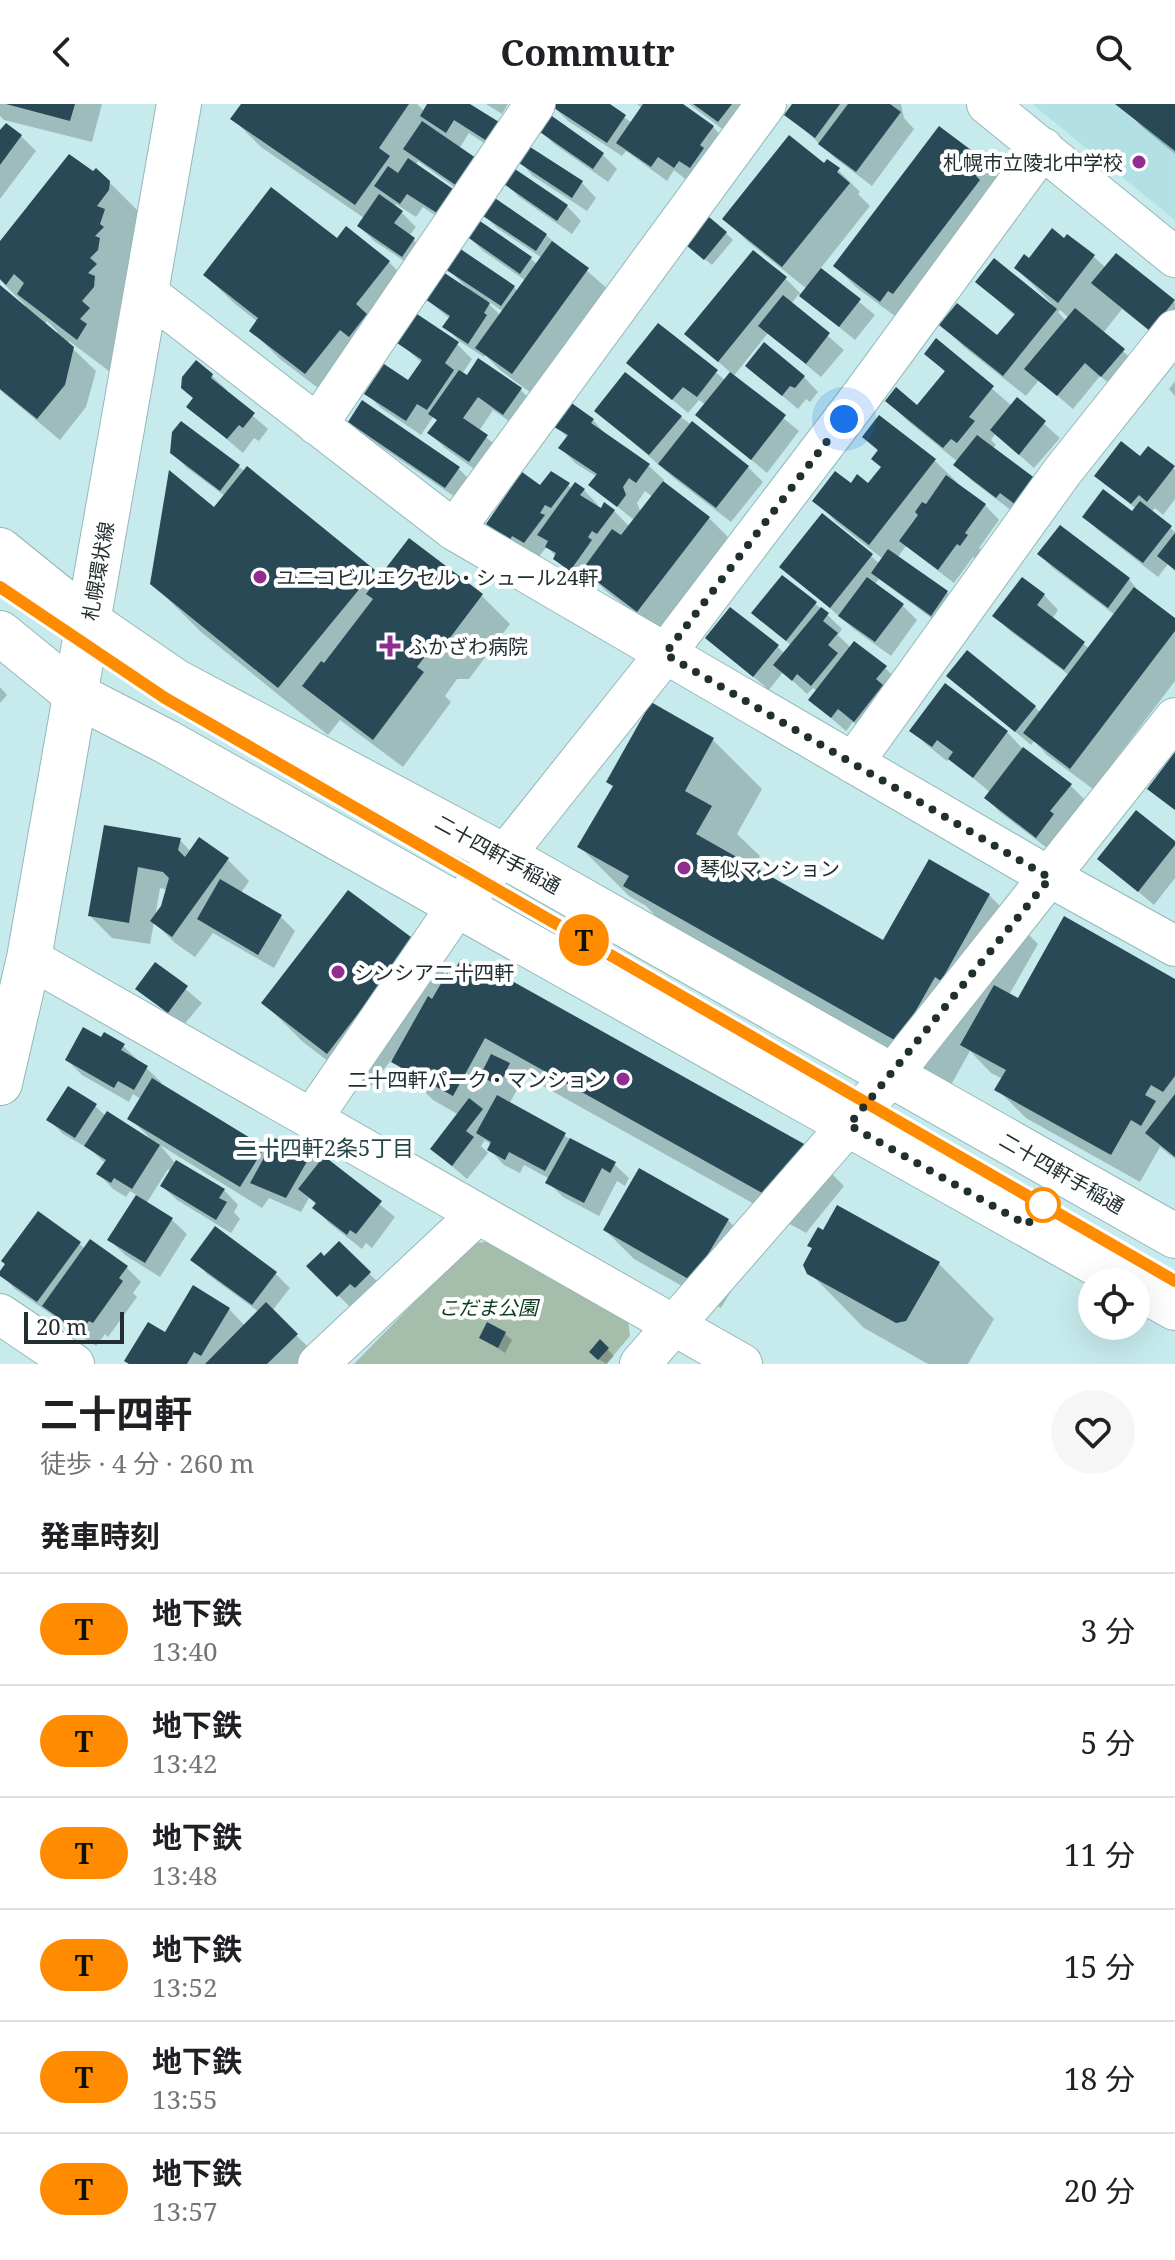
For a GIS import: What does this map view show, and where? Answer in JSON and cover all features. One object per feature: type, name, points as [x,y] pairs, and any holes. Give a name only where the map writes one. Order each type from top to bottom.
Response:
[{"type":"street","name":"札幌環状線","points":[[0,1083],[18,967],[76,695],[179,104]]},
{"type":"street","points":[[317,425],[535,104]]},
{"type":"street","points":[[454,530],[766,104]]},
{"type":"street","points":[[987,104],[1175,257]]},
{"type":"street","points":[[312,1118],[458,905],[504,856],[665,654],[862,395],[1043,148]]},
{"type":"street","points":[[146,292],[454,530],[1050,878],[1175,946]]},
{"type":"street","points":[[853,763],[1062,472],[1175,330]]},
{"type":"street","name":"二十四軒手稲通","points":[[0,550],[89,622],[175,681],[504,856],[1175,1236]]},
{"type":"street","points":[[0,633],[76,695],[167,742],[1104,1268]]},
{"type":"street","points":[[640,1364],[891,1076],[1175,718]]},
{"type":"street","points":[[18,967],[312,1118],[742,1364]]},
{"type":"street","points":[[318,1364],[478,1214]]},
{"type":"street","points":[[1150,1294],[1175,1308]]},
{"type":"street","points":[[0,1314],[74,1364]]},
{"type":"shaded area","name":"札幌市立陵北中学校","points":[[1032,104],[1175,104],[1175,220]]},
{"type":"green space","name":"こだま公園","points":[[487,1242],[628,1321],[630,1336],[606,1364],[354,1364],[472,1243]]},
{"type":"building","points":[[6,104],[75,104],[70,121]]},
{"type":"building","points":[[241,104],[409,104],[379,148],[390,156],[355,205],[230,119]]},
{"type":"building","points":[[427,104],[470,104],[499,122],[487,141],[454,120],[446,133],[420,116]]},
{"type":"building","points":[[552,104],[610,104],[626,115],[607,143]]},
{"type":"building","points":[[643,104],[683,104],[714,126],[700,145],[704,148],[690,168],[679,161],[674,168],[658,157],[651,167],[616,143]]},
{"type":"building","points":[[693,104],[732,104],[718,122]]},
{"type":"building","points":[[792,104],[840,104],[815,138],[784,115]]},
{"type":"building","points":[[848,104],[890,104],[901,112],[856,172],[818,144]]},
{"type":"building","points":[[1115,104],[1175,104],[1175,151]]},
{"type":"building","points":[[549,114],[604,153],[593,169],[537,130]]},
{"type":"building","points":[[422,121],[476,158],[457,186],[403,149]]},
{"type":"building","points":[[6,123],[22,135],[0,165],[0,130]]},
{"type":"building","points":[[939,126],[987,162],[976,176],[980,180],[893,294],[888,291],[880,302],[833,266]]},
{"type":"building","points":[[789,135],[824,163],[827,159],[840,168],[837,172],[850,183],[782,267],[722,219]]},
{"type":"building","points":[[527,145],[583,181],[572,198],[516,161]]},
{"type":"building","points":[[69,154],[93,171],[96,168],[110,181],[109,190],[97,206],[105,209],[100,224],[104,227],[95,236],[100,238],[98,250],[90,258],[97,264],[88,273],[95,276],[94,287],[82,301],[90,308],[80,319],[87,324],[77,340],[17,294],[24,283],[14,274],[6,285],[0,279],[0,241]]},
{"type":"building","points":[[408,158],[453,189],[437,213],[407,194],[400,204],[374,186],[388,166],[398,173]]},
{"type":"building","points":[[512,167],[568,205],[557,221],[501,182]]},
{"type":"building","points":[[271,187],[337,238],[346,226],[390,261],[356,304],[367,314],[349,337],[340,330],[305,374],[249,331],[258,318],[203,275]]},
{"type":"building","points":[[379,194],[403,211],[394,223],[415,238],[402,257],[357,226]]},
{"type":"building","points":[[492,196],[547,234],[536,251],[480,214]]},
{"type":"building","points":[[709,217],[727,232],[704,260],[686,245]]},
{"type":"building","points":[[477,219],[532,257],[520,274],[466,236]]},
{"type":"building","points":[[1052,228],[1064,238],[1067,234],[1095,255],[1058,303],[1014,268],[1024,254],[1029,258]]},
{"type":"building","points":[[552,241],[589,268],[512,374],[475,348]]},
{"type":"building","points":[[459,248],[515,286],[501,306],[445,269]]},
{"type":"building","points":[[753,250],[787,277],[718,362],[684,334]]},
{"type":"building","points":[[1116,253],[1175,300],[1150,331],[1091,283]]},
{"type":"building","points":[[994,258],[1057,309],[1003,376],[939,325],[957,303],[997,335],[1015,314],[975,282]]},
{"type":"building","points":[[821,268],[861,299],[839,327],[799,296]]},
{"type":"building","points":[[440,270],[490,303],[484,313],[487,315],[468,344],[442,327],[450,316],[422,297]]},
{"type":"building","points":[[0,285],[74,347],[65,385],[37,419],[0,389]]},
{"type":"building","points":[[783,295],[830,333],[806,364],[758,326]]},
{"type":"building","points":[[1075,308],[1125,349],[1101,377],[1085,363],[1057,396],[1024,369]]},
{"type":"building","points":[[417,314],[459,342],[445,363],[454,370],[427,410],[417,404],[406,421],[364,394],[384,364],[408,380],[422,360],[397,343]]},
{"type":"building","points":[[658,323],[718,370],[697,397],[683,387],[672,400],[626,363]]},
{"type":"building","points":[[936,338],[994,386],[969,417],[975,421],[957,443],[951,439],[943,448],[885,401],[896,387],[917,405],[945,371],[924,354]]},
{"type":"building","points":[[764,342],[805,376],[795,388],[790,386],[782,396],[745,366]]},
{"type":"building","points":[[478,358],[522,388],[503,415],[478,397],[463,418],[488,435],[469,462],[427,433],[437,420],[428,414],[459,370],[467,375]]},
{"type":"building","points":[[196,360],[213,374],[211,378],[255,413],[243,428],[239,425],[227,439],[186,407],[193,398],[181,388],[182,377]]},
{"type":"building","points":[[625,372],[682,416],[649,455],[594,411]]},
{"type":"building","points":[[730,372],[786,415],[751,460],[695,415]]},
{"type":"building","points":[[1017,397],[1046,421],[1019,455],[990,430]]},
{"type":"building","points":[[362,400],[460,467],[445,488],[348,422]]},
{"type":"building","points":[[570,402],[594,419],[591,423],[650,464],[636,483],[629,478],[623,487],[626,495],[617,507],[588,485],[597,474],[558,448],[568,435],[554,427]]},
{"type":"building","points":[[879,415],[936,459],[869,545],[812,501],[835,471],[851,483],[857,474],[868,483],[881,467],[871,459],[878,450],[862,437]]},
{"type":"building","points":[[181,421],[240,465],[220,491],[170,453],[172,432]]},
{"type":"building","points":[[692,421],[749,466],[716,508],[658,464]]},
{"type":"building","points":[[977,435],[1036,479],[1016,505],[1000,493],[996,498],[953,465]]},
{"type":"building","points":[[1121,441],[1140,456],[1148,446],[1175,466],[1147,502],[1139,495],[1131,504],[1094,476]]},
{"type":"building","name":"ユニコビルエクセル・シュール24軒","points":[[247,466],[375,570],[278,688],[150,584],[169,470],[214,507]]},
{"type":"building","points":[[551,471],[570,483],[551,508],[545,505],[540,513],[545,515],[524,543],[512,536],[510,540],[486,524],[522,472],[540,485]]},
{"type":"building","points":[[946,475],[986,504],[965,533],[968,535],[960,546],[957,544],[938,570],[899,541],[918,515],[915,512],[922,502],[926,504]]},
{"type":"building","points":[[663,481],[710,517],[637,612],[582,570],[612,529],[621,535]]},
{"type":"building","points":[[575,482],[585,489],[580,495],[601,508],[604,502],[615,510],[597,534],[592,531],[588,537],[592,540],[570,571],[553,559],[556,553],[545,547],[548,541],[537,535]]},
{"type":"building","points":[[1103,489],[1132,511],[1140,501],[1172,526],[1143,563],[1082,517]]},
{"type":"building","points":[[822,513],[873,554],[830,608],[779,567]]},
{"type":"building","points":[[1060,525],[1130,578],[1108,608],[1037,554]]},
{"type":"building","points":[[1175,533],[1175,570],[1157,556]]},
{"type":"building","points":[[409,538],[483,594],[440,651],[429,651],[417,667],[424,672],[373,740],[302,686],[321,661],[324,663],[373,599],[366,594]]},
{"type":"building","points":[[888,549],[948,591],[931,616],[871,573]]},
{"type":"building","points":[[782,575],[817,602],[786,641],[751,613]]},
{"type":"building","points":[[867,577],[904,604],[875,642],[838,616]]},
{"type":"building","points":[[1022,577],[1045,594],[1037,605],[1085,642],[1064,670],[992,616]]},
{"type":"building","points":[[1134,587],[1175,618],[1175,631],[1070,769],[1023,733]]},
{"type":"building","points":[[730,607],[779,645],[753,677],[705,638]]},
{"type":"building","points":[[821,607],[829,613],[823,621],[838,633],[828,645],[838,653],[811,686],[797,674],[792,681],[773,665]]},
{"type":"building","points":[[854,641],[887,666],[876,679],[883,685],[854,722],[838,709],[831,718],[808,700]]},
{"type":"building","points":[[967,650],[1036,706],[1015,732],[946,676]]},
{"type":"building","points":[[945,683],[1008,731],[973,778],[948,759],[953,752],[937,740],[932,747],[909,731]]},
{"type":"building","name":"琴似マンション","points":[[651,702],[714,738],[685,791],[712,806],[696,834],[883,940],[929,859],[990,894],[941,981],[935,977],[898,1042],[623,886],[629,876],[577,847],[613,786],[606,782]]},
{"type":"building","points":[[1023,747],[1072,784],[1050,811],[1054,814],[1036,838],[984,798]]},
{"type":"building","points":[[1175,752],[1175,810],[1147,789]]},
{"type":"building","points":[[1136,810],[1175,841],[1138,892],[1097,859]]},
{"type":"building","points":[[104,825],[181,838],[178,850],[185,857],[199,837],[229,858],[172,937],[150,921],[161,906],[169,878],[163,872],[138,867],[129,923],[88,916]]},
{"type":"building","points":[[220,879],[282,915],[258,955],[197,919]]},
{"type":"building","name":"シンシア二十四軒","points":[[348,890],[415,940],[327,1054],[261,1003]]},
{"type":"building","points":[[1064,916],[1175,979],[1175,1076],[1163,1092],[1151,1085],[1145,1095],[1156,1101],[1141,1126],[1131,1120],[1111,1155],[994,1090],[1006,1070],[960,1045],[994,985],[1018,998]]},
{"type":"building","name":"二十四軒パーク・マンション","points":[[461,959],[483,972],[487,967],[806,1145],[766,1195],[485,1038],[453,1096],[391,1062],[428,996],[432,999],[447,973],[451,976]]},
{"type":"building","points":[[155,962],[188,986],[168,1013],[135,989]]},
{"type":"building","points":[[83,1027],[101,1037],[104,1032],[125,1044],[121,1050],[148,1066],[134,1090],[118,1081],[114,1088],[65,1060]]},
{"type":"building","points":[[491,1054],[510,1063],[499,1086],[480,1076]]},
{"type":"building","points":[[152,1078],[265,1147],[240,1187],[127,1119]]},
{"type":"building","points":[[68,1086],[97,1104],[75,1138],[46,1120]]},
{"type":"building","points":[[1175,1094],[1175,1157],[1145,1133]]},
{"type":"building","points":[[497,1095],[566,1133],[545,1171],[509,1152],[505,1160],[487,1150],[491,1142],[476,1133]]},
{"type":"building","points":[[469,1098],[483,1109],[466,1131],[474,1137],[452,1166],[430,1149]]},
{"type":"building","points":[[107,1111],[160,1145],[132,1189],[114,1178],[111,1183],[96,1174],[106,1160],[84,1146]]},
{"type":"building","points":[[275,1138],[290,1146],[293,1141],[313,1151],[286,1198],[250,1183]]},
{"type":"building","points":[[570,1138],[616,1162],[610,1173],[602,1168],[584,1203],[545,1183]]},
{"type":"building","points":[[324,1156],[382,1201],[356,1234],[350,1230],[347,1235],[312,1208],[316,1203],[298,1189]]},
{"type":"building","points":[[176,1160],[225,1189],[219,1198],[227,1202],[216,1220],[160,1186]]},
{"type":"building","points":[[639,1168],[729,1219],[692,1281],[603,1230]]},
{"type":"building","points":[[136,1195],[173,1218],[145,1263],[107,1240]]},
{"type":"building","points":[[837,1205],[940,1262],[906,1321],[896,1323],[807,1274],[803,1265],[812,1248],[807,1246],[818,1227],[823,1230]]},
{"type":"building","points":[[38,1211],[81,1242],[37,1302],[0,1276],[0,1271],[5,1264],[1,1261]]},
{"type":"building","points":[[215,1226],[277,1272],[252,1305],[190,1260]]},
{"type":"building","points":[[90,1239],[128,1266],[119,1278],[123,1281],[93,1323],[89,1321],[80,1333],[42,1306]]},
{"type":"building","points":[[339,1241],[371,1272],[355,1288],[350,1284],[337,1297],[306,1266],[321,1252],[324,1256]]},
{"type":"building","points":[[193,1285],[230,1308],[201,1356],[194,1352],[187,1364],[129,1364],[124,1361],[148,1322],[165,1332]]},
{"type":"building","points":[[266,1302],[298,1334],[267,1364],[205,1364]]},
{"type":"building","points":[[487,1322],[506,1332],[498,1348],[479,1338]]},
{"type":"building","points":[[600,1339],[609,1348],[598,1360],[589,1352]]},
{"type":"metro line","name":"T","points":[[0,587],[165,698],[1175,1281]]},
{"type":"place","name":"札幌市立陵北中学校","points":[[1139,162]]},
{"type":"place","name":"ユニコビルエクセル・シュール24軒","points":[[260,577]]},
{"type":"place","name":"ふかざわ病院","points":[[390,646]]},
{"type":"place","name":"琴似マンション","points":[[684,868]]},
{"type":"place","name":"シンシア二十四軒","points":[[338,972]]},
{"type":"place","name":"二十四軒パーク・マンション","points":[[623,1079]]},
{"type":"district","name":"二十四軒2条5丁目","points":[[325,1147]]},
{"type":"route","points":[[844,419],[665,654],[1050,878],[849,1125],[1027,1225],[1043,1205]]}]
